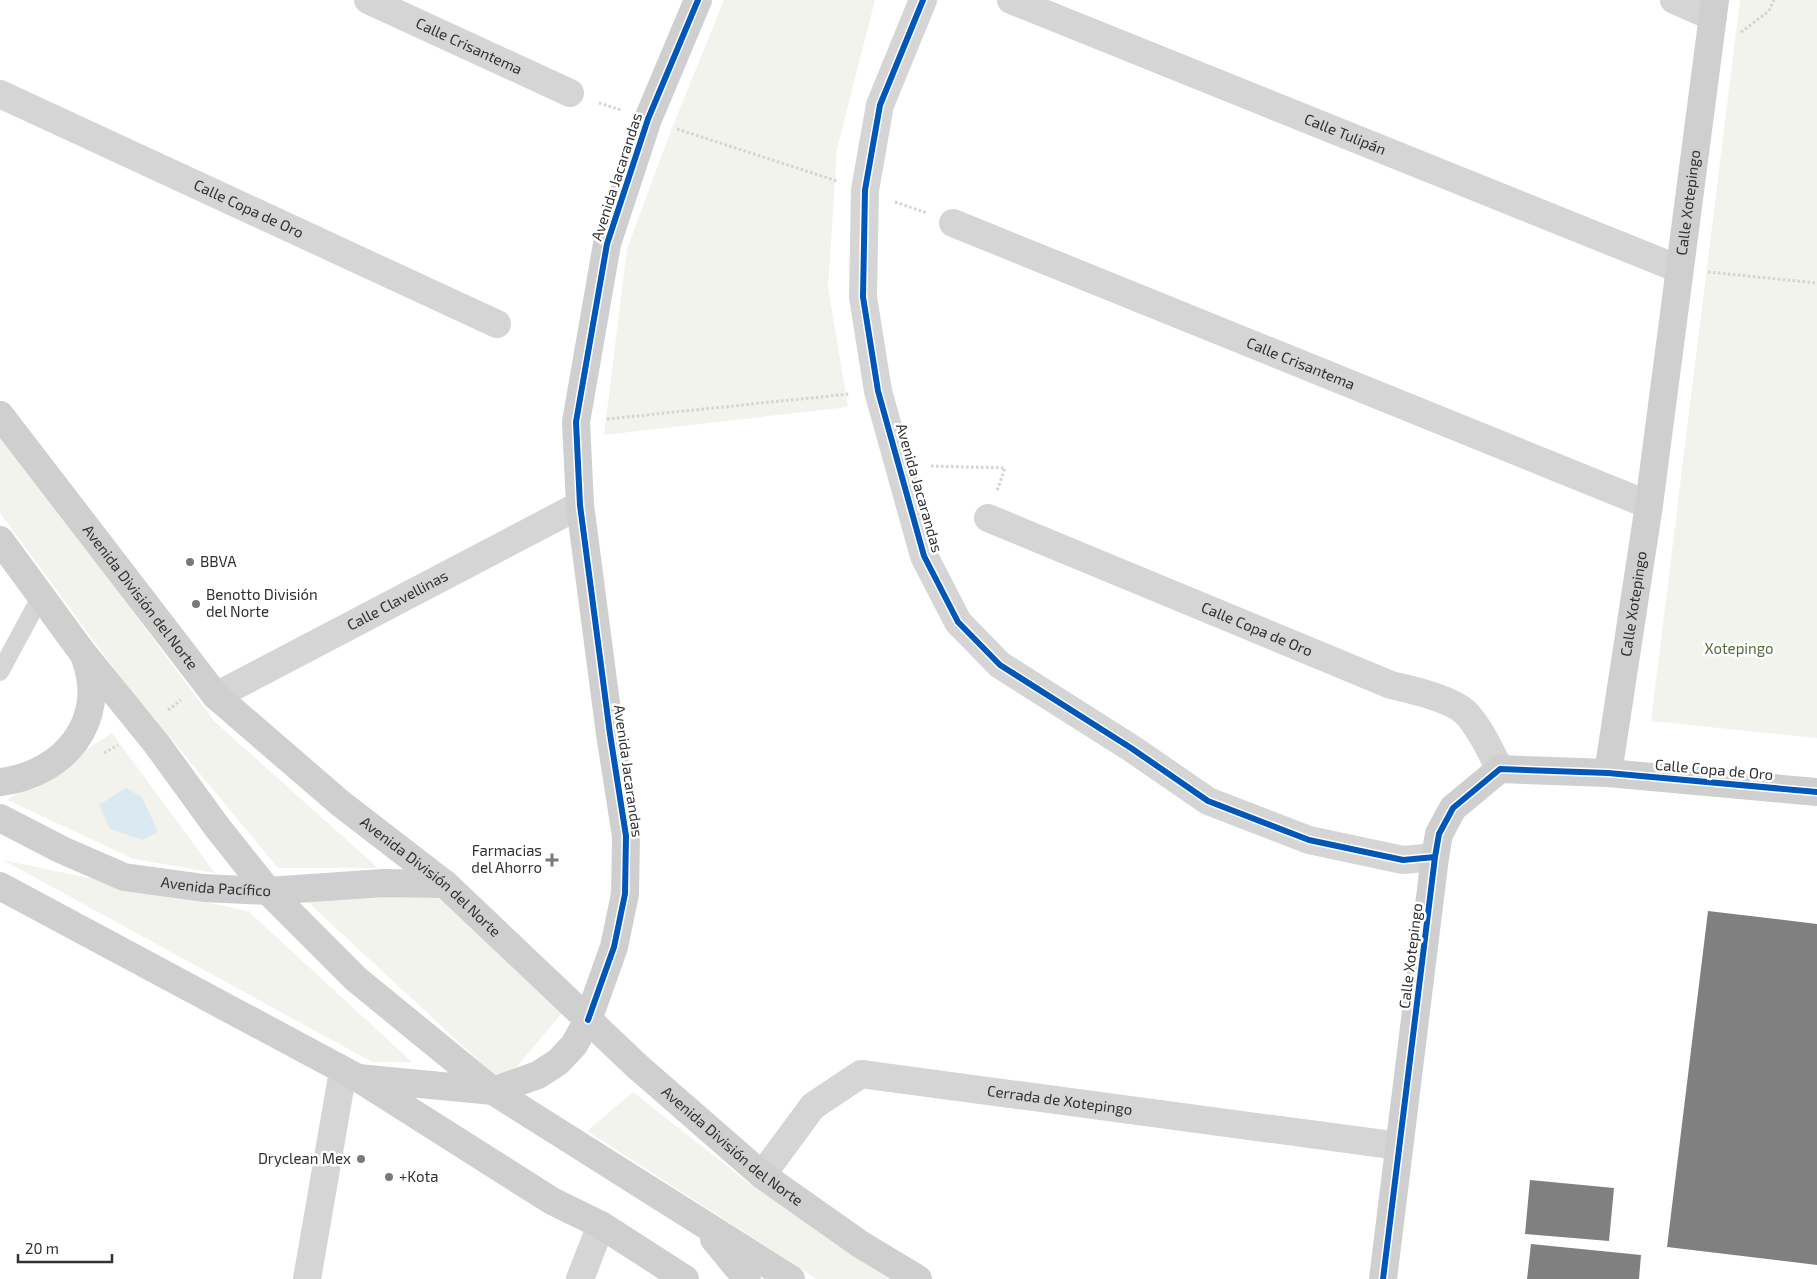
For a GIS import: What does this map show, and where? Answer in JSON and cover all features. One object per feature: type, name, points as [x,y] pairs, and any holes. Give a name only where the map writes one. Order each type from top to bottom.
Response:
[{"type":"street","name":"Calle Crisantema","points":[[368,0],[570,92]]},
{"type":"street","name":"Avenida Jacarandas","points":[[493,1091],[538,1075],[558,1062],[574,1045],[588,1020],[614,947],[625,894],[626,836],[610,734],[580,505],[576,422],[607,244],[648,120],[698,0]]},
{"type":"street","name":"Avenida Jacarandas","points":[[923,0],[880,105],[865,190],[863,297],[878,391],[924,556],[958,622],[1000,665],[1131,748],[1208,801],[1309,840],[1403,860],[1436,857]]},
{"type":"street","name":"Calle Tulipán","points":[[1011,0],[1679,269]]},
{"type":"street","points":[[1674,0],[1714,9]]},
{"type":"street","name":"Calle Xotepingo","points":[[1608,773],[1649,505],[1714,9]]},
{"type":"street","name":"Calle Copa de Oro","points":[[0,94],[497,324]]},
{"type":"street","name":"Calle Crisantema","points":[[953,223],[1649,505]]},
{"type":"street","name":"Avenida División del Norte","points":[[0,415],[216,696],[340,803],[445,884],[638,1067],[762,1175],[860,1244],[918,1279]]},
{"type":"street","name":"Calle Clavellinas","points":[[216,696],[580,505]]},
{"type":"street","name":"Calle Copa de Oro","points":[[988,518],[1391,684],[1436,697],[1465,712],[1482,736],[1500,769]]},
{"type":"street","points":[[0,540],[82,652],[156,743],[217,827],[268,890],[356,979],[493,1091],[791,1279]]},
{"type":"street","points":[[0,782],[22,779],[48,767],[69,749],[81,732],[88,712],[91,692],[90,671],[82,652]]},
{"type":"street","name":"Calle Xotepingo","points":[[1383,1279],[1439,834],[1453,808],[1500,769]]},
{"type":"street","points":[[1500,769],[1608,773]]},
{"type":"street","name":"Calle Copa de Oro","points":[[1608,773],[1817,792]]},
{"type":"street","name":"Avenida Pacífico","points":[[0,818],[62,850],[124,877],[204,888],[268,890],[383,883],[445,884]]},
{"type":"street","points":[[0,886],[351,1075],[552,1201],[601,1225],[685,1279]]},
{"type":"street","name":"Cerrada de Xotepingo","points":[[762,1175],[814,1106],[861,1074],[1399,1146]]},
{"type":"street","points":[[351,1075],[493,1091]]},
{"type":"street","points":[[307,1279],[351,1075]]},
{"type":"street","points":[[699,1220],[747,1279]]},
{"type":"street","points":[[580,1279],[601,1225]]},
{"type":"lane","points":[[0,672],[41,596]]},
{"type":"path","points":[[570,92],[648,120],[865,190],[953,223]]},
{"type":"path","points":[[1679,269],[1817,283]]},
{"type":"path","points":[[576,422],[878,391]]},
{"type":"path","points":[[898,465],[1005,468],[988,518]]},
{"type":"path","points":[[100,755],[113,750]]},
{"type":"green space","points":[[724,0],[875,0],[837,149],[828,287],[848,407],[604,435],[627,249],[670,133]]},
{"type":"green space","name":"Xotepingo","points":[[1740,0],[1817,0],[1817,738],[1651,721]]},
{"type":"green space","points":[[0,432],[214,721],[378,868],[278,868],[124,682],[0,513]]},
{"type":"green space","points":[[112,733],[215,873],[134,859],[7,800]]},
{"type":"green space","points":[[3,860],[248,911],[412,1062],[372,1062]]},
{"type":"green space","points":[[444,890],[568,1006],[503,1083],[299,894]]},
{"type":"green space","points":[[633,1092],[755,1188],[900,1279],[817,1279],[587,1131]]},
{"type":"shaded area","points":[[126,788],[142,797],[158,832],[142,840],[110,829],[99,805]]},
{"type":"building","points":[[1708,911],[1817,924],[1817,1265],[1667,1247]]},
{"type":"building","points":[[1530,1180],[1614,1188],[1609,1241],[1525,1234]]},
{"type":"building","points":[[1531,1244],[1641,1255],[1639,1279],[1527,1279]]},
{"type":"cycle path","points":[[588,1020],[614,947],[625,894],[626,836],[610,734],[580,505],[576,422],[607,244],[648,119],[698,0]]},
{"type":"cycle path","points":[[923,0],[880,105],[865,190],[863,297],[878,391],[924,556],[958,622],[1000,665],[1131,748],[1208,801],[1309,840],[1403,860],[1435,857]]},
{"type":"cycle path","points":[[1383,1279],[1435,857],[1439,834],[1453,808],[1500,769],[1608,773],[1817,792]]},
{"type":"place","name":"BBVA","points":[[190,562]]},
{"type":"place","name":"Benotto División del Norte","points":[[196,604]]},
{"type":"place","name":"Farmacias del Ahorro","points":[[552,860]]},
{"type":"place","name":"Dryclean Mex","points":[[361,1159]]},
{"type":"place","name":"+Kota","points":[[389,1177]]}]
